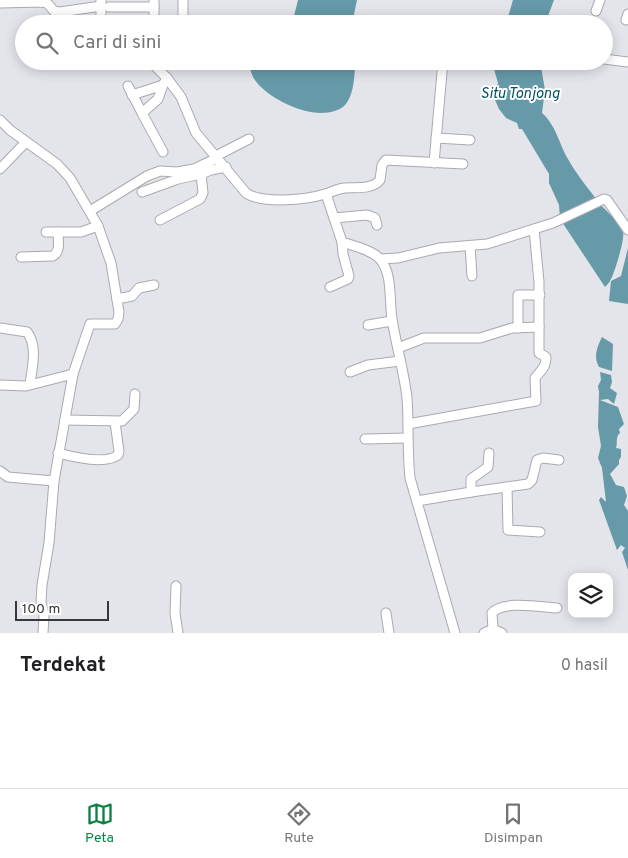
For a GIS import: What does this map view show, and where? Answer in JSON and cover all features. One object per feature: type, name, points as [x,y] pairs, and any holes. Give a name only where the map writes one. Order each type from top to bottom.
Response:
[{"type":"street","points":[[183,0],[183,15]]},
{"type":"street","points":[[596,11],[600,0]]},
{"type":"street","points":[[0,3],[19,1],[41,2],[47,3],[54,11],[60,12],[104,4],[154,4]]},
{"type":"street","points":[[613,60],[628,62]]},
{"type":"street","points":[[156,70],[180,97],[193,127],[216,157],[246,192],[254,197],[296,199],[326,194],[338,189],[375,185],[380,180],[382,165],[386,160],[463,164]]},
{"type":"street","points":[[434,163],[442,70]]},
{"type":"street","points":[[132,95],[165,81]]},
{"type":"street","points":[[142,113],[158,99],[165,81]]},
{"type":"street","points":[[128,86],[163,152]]},
{"type":"street","points":[[0,120],[64,171],[98,226],[111,263],[117,298],[118,319],[115,324],[90,324],[73,374],[58,453],[49,543],[41,592],[44,615],[43,633]]},
{"type":"street","points":[[436,138],[470,140]]},
{"type":"street","points":[[90,211],[147,176],[160,171],[177,172],[194,169],[249,139]]},
{"type":"street","points":[[0,169],[26,142]]},
{"type":"street","points":[[142,192],[178,179],[226,167]]},
{"type":"street","points":[[160,220],[200,199],[203,193],[201,174]]},
{"type":"street","points":[[326,194],[342,242],[349,276],[348,279],[330,287]]},
{"type":"street","points":[[380,259],[398,258],[439,248],[487,244],[560,220],[604,199],[607,200],[628,230]]},
{"type":"street","points":[[334,218],[367,215],[375,218],[377,225]]},
{"type":"street","points":[[46,232],[81,232],[98,226]]},
{"type":"street","points":[[408,424],[536,401],[535,379],[546,364],[546,357],[539,353],[540,295],[534,229]]},
{"type":"street","points":[[21,257],[53,256],[57,254],[59,248],[58,232]]},
{"type":"street","points":[[342,242],[370,252],[380,259],[387,275],[392,321],[406,396],[410,478],[455,633]]},
{"type":"street","points":[[470,246],[472,276]]},
{"type":"street","points":[[117,298],[132,296],[138,288],[154,285]]},
{"type":"street","points":[[518,328],[518,295],[540,295]]},
{"type":"street","points":[[368,325],[392,321]]},
{"type":"street","points":[[398,348],[424,338],[484,337],[507,329],[539,327]]},
{"type":"street","points":[[0,328],[27,332],[32,338],[30,384]]},
{"type":"street","points":[[350,372],[368,365],[400,361]]},
{"type":"street","points":[[1,384],[19,386],[73,374]]},
{"type":"street","points":[[65,420],[122,421],[132,411],[135,394]]},
{"type":"street","points":[[58,453],[88,459],[115,458],[119,451],[115,422]]},
{"type":"street","points":[[365,438],[408,438]]},
{"type":"street","points":[[471,492],[471,479],[488,467],[489,453]]},
{"type":"street","points":[[417,501],[525,485],[531,482],[536,463],[540,458],[560,460]]},
{"type":"street","points":[[0,471],[8,477],[54,481]]},
{"type":"street","points":[[506,487],[508,530],[540,532]]},
{"type":"street","points":[[176,586],[175,613],[178,633]]},
{"type":"street","points":[[493,629],[492,613],[502,606],[557,608]]},
{"type":"street","points":[[386,613],[389,633]]},
{"type":"street","points":[[484,633],[493,629],[502,633]]},
{"type":"water","points":[[298,0],[357,0],[354,15],[294,15]]},
{"type":"water","points":[[513,0],[554,0],[548,15],[509,15]]},
{"type":"water","points":[[251,70],[354,70],[352,91],[344,106],[334,111],[322,113],[296,108],[272,96],[262,88]]},
{"type":"water","name":"Situ Tonjong","points":[[494,70],[542,70],[545,90],[542,113],[554,129],[575,170],[599,203],[616,221],[623,233],[619,257],[612,277],[605,287],[560,219],[559,205],[549,183],[549,174],[522,129],[519,129],[517,123],[506,118],[499,109],[495,100],[495,89],[498,83]]},
{"type":"water","points":[[628,248],[628,304],[609,301],[611,281],[621,276]]},
{"type":"water","points":[[602,337],[613,344],[612,371],[599,367],[596,360],[596,352]]},
{"type":"water","points":[[600,372],[611,375],[612,382],[610,388],[617,393],[614,404],[608,399],[600,400],[618,407],[624,424],[619,429],[620,433],[616,448],[621,449],[621,457],[619,464],[610,474],[616,485],[624,487],[627,496],[624,505],[628,511],[628,570],[622,552],[625,548],[621,545],[617,550],[599,500],[601,497],[606,502],[602,468],[598,458],[601,446],[598,427]]}]
